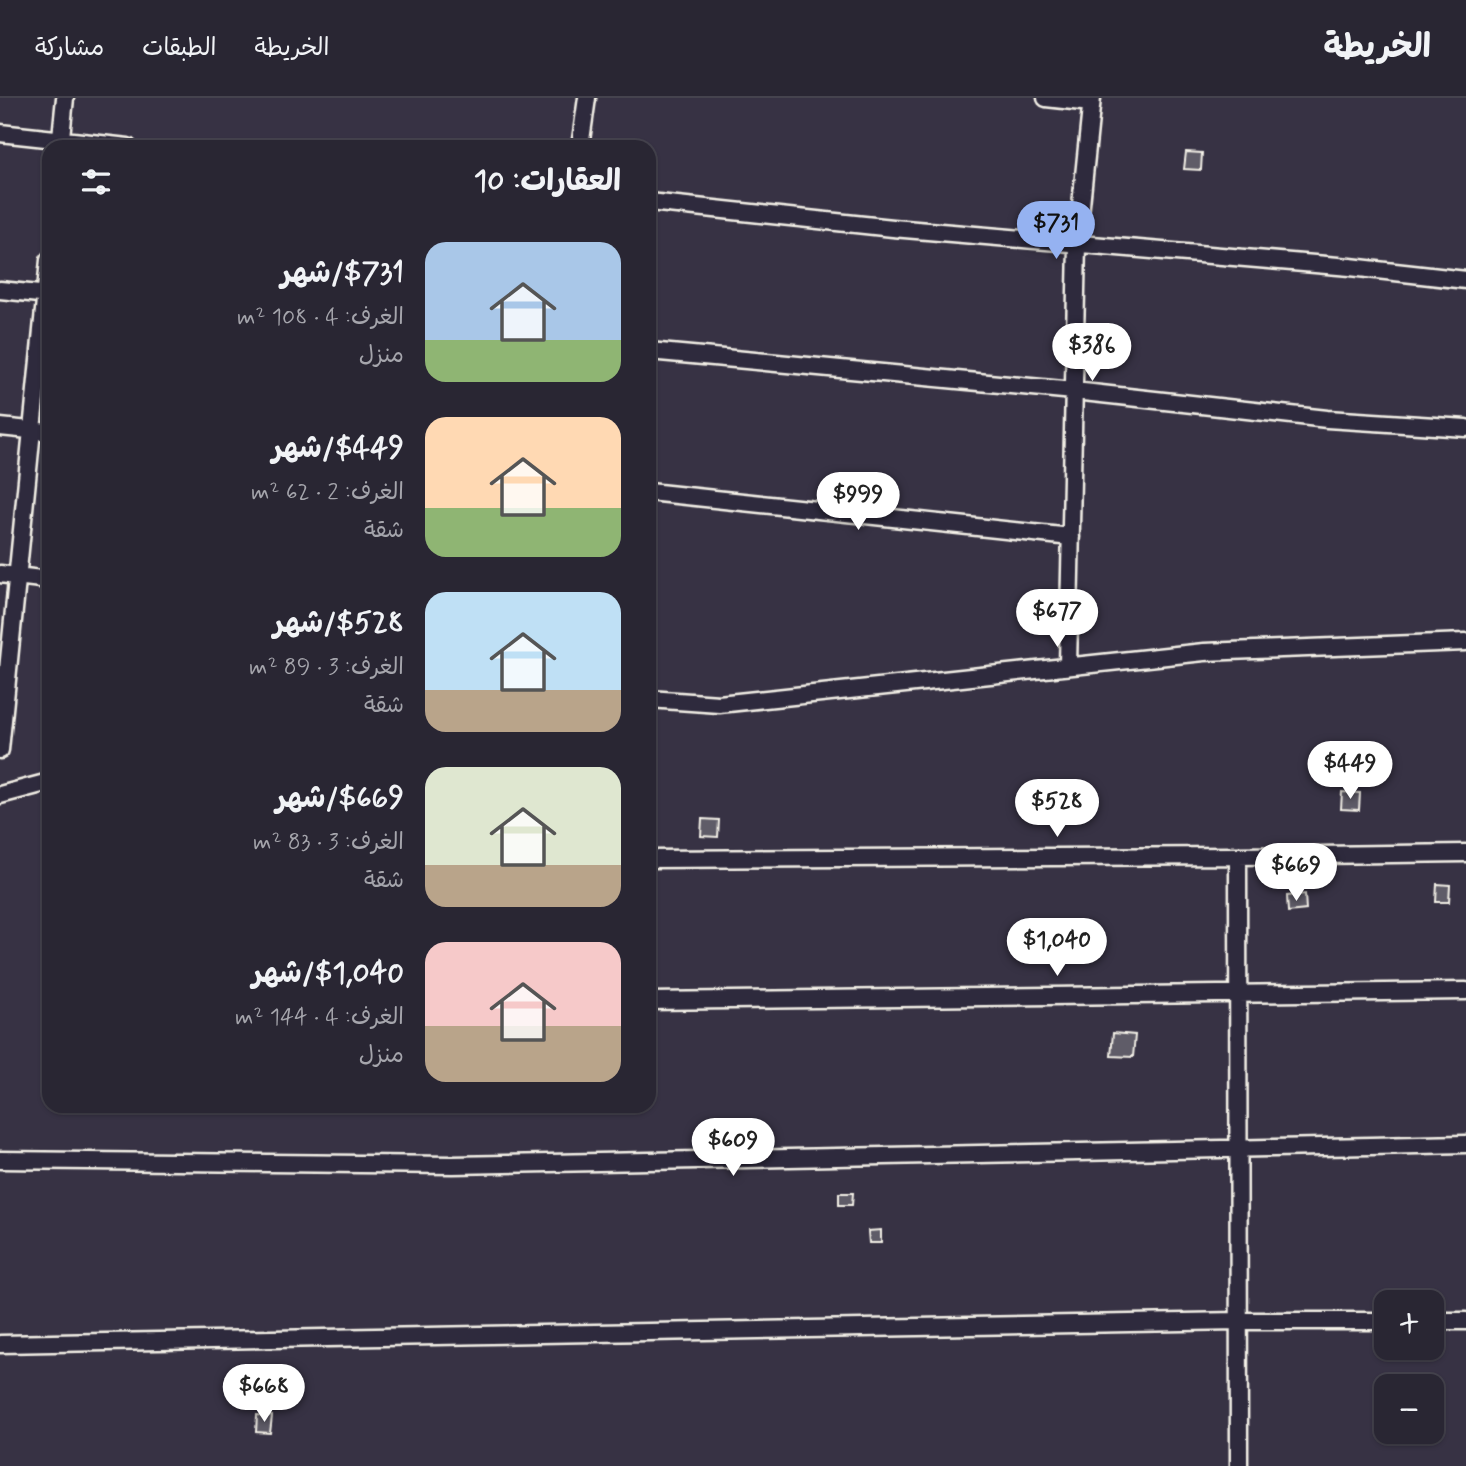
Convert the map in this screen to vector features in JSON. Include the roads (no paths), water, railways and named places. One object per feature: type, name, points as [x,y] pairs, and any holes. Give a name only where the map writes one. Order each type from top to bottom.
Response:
[{"type":"street","points":[[61,140],[65,98]]},
{"type":"street","points":[[581,140],[587,98]]},
{"type":"street","points":[[1046,98],[1092,100],[1077,244],[1068,666]]},
{"type":"street","points":[[0,133],[43,140]]},
{"type":"street","points":[[656,203],[893,228],[1350,267],[1466,280]]},
{"type":"street","points":[[0,290],[42,294]]},
{"type":"street","points":[[0,750],[42,339]]},
{"type":"street","points":[[656,352],[1074,391],[1327,419],[1466,428]]},
{"type":"street","points":[[0,427],[42,431]]},
{"type":"street","points":[[656,493],[1071,537]]},
{"type":"street","points":[[0,574],[42,579]]},
{"type":"street","points":[[656,700],[719,704],[1204,652],[1466,642]]},
{"type":"street","points":[[0,795],[42,784]]},
{"type":"street","points":[[656,859],[1466,853]]},
{"type":"street","points":[[1238,856],[1240,1466]]},
{"type":"street","points":[[656,1001],[1466,991]]},
{"type":"street","points":[[0,1160],[453,1165],[1466,1144]]},
{"type":"street","points":[[0,1344],[1238,1321],[1374,1321]]},
{"type":"street","points":[[1444,1321],[1466,1321]]}]
